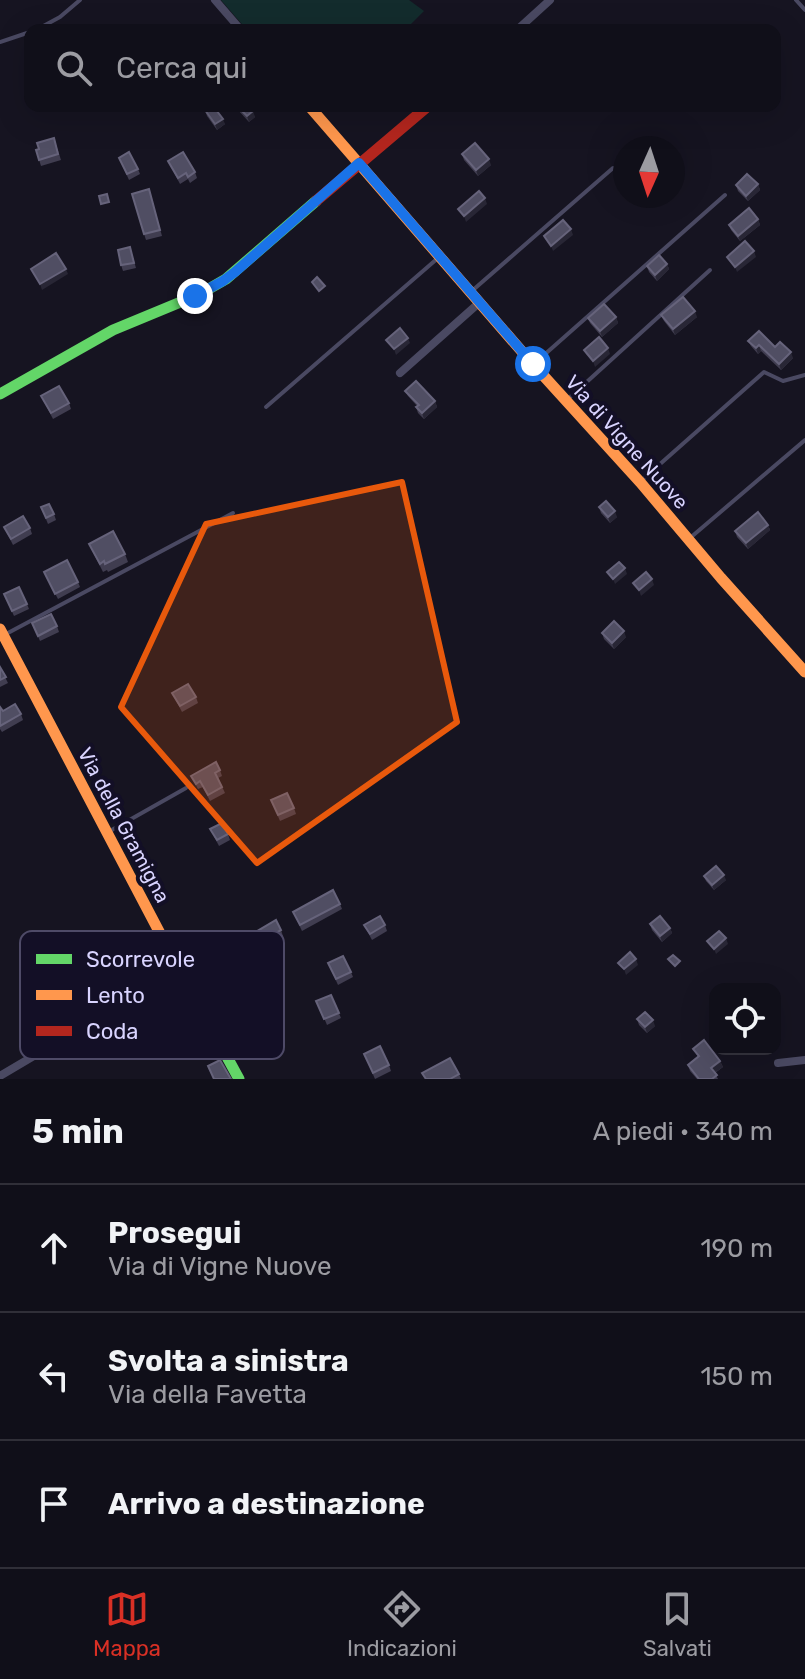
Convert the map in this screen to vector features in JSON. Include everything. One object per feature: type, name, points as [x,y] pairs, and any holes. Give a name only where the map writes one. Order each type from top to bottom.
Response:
[{"type":"street","points":[[215,0],[236,24]]},
{"type":"street","points":[[524,24],[550,0]]},
{"type":"street","name":"Via di Vigne Nuove","points":[[314,112],[805,672]]},
{"type":"street","points":[[0,394],[122,326],[200,294],[223,281],[421,112]]},
{"type":"street","points":[[400,373],[480,302]]},
{"type":"street","name":"Via della Gramigna","points":[[2,632],[159,931]]},
{"type":"street","points":[[0,1076],[29,1059]]},
{"type":"street","name":"Via della Gramigna","points":[[228,1059],[239,1079]]},
{"type":"street","points":[[778,1063],[805,1060]]},
{"type":"lane","points":[[47,24],[80,0]]},
{"type":"lane","points":[[796,0],[805,10]]},
{"type":"lane","points":[[0,42],[24,34]]},
{"type":"lane","points":[[471,292],[613,168]]},
{"type":"lane","points":[[533,364],[725,195]]},
{"type":"lane","points":[[266,407],[440,256]]},
{"type":"lane","points":[[566,401],[710,270]]},
{"type":"lane","points":[[640,482],[764,372],[783,381],[805,375]]},
{"type":"lane","points":[[688,539],[805,440]]},
{"type":"lane","points":[[2,632],[233,513]]},
{"type":"lane","points":[[108,832],[186,788]]},
{"type":"highlighted area","points":[[402,482],[457,722],[257,863],[121,707],[206,524]]},
{"type":"green space","points":[[221,0],[409,0],[424,11],[411,24],[242,24]]},
{"type":"building","points":[[206,112],[218,112],[223,119],[215,124]]},
{"type":"building","points":[[54,138],[58,154],[39,160],[37,143]]},
{"type":"building","points":[[475,143],[489,159],[476,170],[462,154]]},
{"type":"building","points":[[129,152],[138,169],[127,174],[119,158]]},
{"type":"building","points":[[183,152],[195,172],[178,178],[168,161]]},
{"type":"building","points":[[747,174],[758,184],[746,196],[736,185]]},
{"type":"building","points":[[149,189],[160,230],[144,234],[132,194]]},
{"type":"building","points":[[479,191],[485,198],[464,216],[458,209]]},
{"type":"building","points":[[107,194],[109,202],[101,204],[99,196]]},
{"type":"building","points":[[749,208],[758,219],[738,236],[729,225]]},
{"type":"building","points":[[563,220],[571,229],[551,246],[544,236]]},
{"type":"building","points":[[745,241],[754,251],[735,267],[727,257]]},
{"type":"building","points":[[130,247],[134,263],[121,265],[118,250]]},
{"type":"building","points":[[56,253],[66,269],[40,284],[31,269]]},
{"type":"building","points":[[659,255],[667,264],[655,275],[647,266]]},
{"type":"building","points":[[317,277],[325,286],[319,291],[312,282]]},
{"type":"building","points":[[683,297],[695,311],[673,329],[661,315]]},
{"type":"building","points":[[604,304],[616,317],[600,331],[588,318]]},
{"type":"building","points":[[400,328],[408,338],[394,349],[386,340]]},
{"type":"building","points":[[759,331],[775,347],[780,342],[791,352],[779,364],[759,345],[756,348],[748,341]]},
{"type":"building","points":[[599,337],[608,348],[593,361],[584,350]]},
{"type":"building","points":[[416,381],[435,401],[422,413],[416,407],[419,405],[405,391]]},
{"type":"building","points":[[59,386],[69,403],[51,413],[41,396]]},
{"type":"building","points":[[606,501],[615,511],[608,517],[599,507]]},
{"type":"building","points":[[49,504],[54,514],[46,518],[41,507]]},
{"type":"building","points":[[758,512],[768,525],[746,543],[735,531]]},
{"type":"building","points":[[23,516],[30,528],[11,539],[4,527]]},
{"type":"building","points":[[113,531],[125,554],[100,564],[89,544]]},
{"type":"building","points":[[67,560],[78,582],[55,594],[44,572]]},
{"type":"building","points":[[619,562],[625,568],[613,579],[607,572]]},
{"type":"building","points":[[646,572],[652,579],[639,590],[633,583]]},
{"type":"building","points":[[19,587],[27,604],[12,611],[4,594]]},
{"type":"building","points":[[51,614],[57,626],[38,636],[32,623]]},
{"type":"building","points":[[614,621],[624,631],[612,643],[602,633]]},
{"type":"building","points":[[188,684],[196,697],[180,706],[172,693]]},
{"type":"building","points":[[15,704],[21,714],[0,726],[0,707],[3,711]]},
{"type":"building","points":[[216,762],[220,770],[215,773],[222,787],[208,795],[200,781],[196,784],[191,776]]},
{"type":"building","points":[[287,793],[294,808],[278,815],[271,800]]},
{"type":"building","points":[[222,823],[228,834],[217,840],[210,829]]},
{"type":"building","points":[[716,866],[724,875],[712,885],[704,876]]},
{"type":"building","points":[[333,890],[340,904],[300,925],[293,912]]},
{"type":"building","points":[[380,916],[385,925],[370,934],[364,925]]},
{"type":"building","points":[[660,916],[670,928],[660,936],[650,924]]},
{"type":"building","points":[[276,920],[281,930],[279,931],[257,931]]},
{"type":"building","points":[[719,931],[726,938],[714,949],[707,941]]},
{"type":"building","points":[[630,952],[636,959],[624,969],[618,963]]},
{"type":"building","points":[[673,955],[680,961],[675,966],[668,959]]},
{"type":"building","points":[[343,956],[351,972],[336,979],[328,963]]},
{"type":"building","points":[[331,995],[339,1013],[324,1019],[316,1001]]},
{"type":"building","points":[[645,1012],[653,1020],[645,1027],[637,1019]]},
{"type":"building","points":[[704,1040],[709,1047],[709,1055],[715,1055],[720,1061],[711,1068],[717,1075],[712,1079],[699,1079],[688,1065],[699,1056],[693,1049]]},
{"type":"building","points":[[380,1046],[389,1065],[373,1073],[364,1054]]},
{"type":"building","points":[[450,1058],[459,1074],[450,1079],[426,1079],[422,1073]]},
{"type":"building","points":[[220,1060],[231,1079],[214,1079],[208,1066]]},
{"type":"traffic: fast","points":[[0,394],[113,330],[200,294],[226,279],[316,201]]},
{"type":"traffic: fast","points":[[228,1059],[239,1079]]},
{"type":"traffic: slow","points":[[314,112],[805,672]]},
{"type":"traffic: slow","points":[[0,629],[159,931]]},
{"type":"traffic: jam","points":[[316,201],[421,112]]},
{"type":"route","points":[[195,296],[235,272],[359,163],[533,364]]}]
